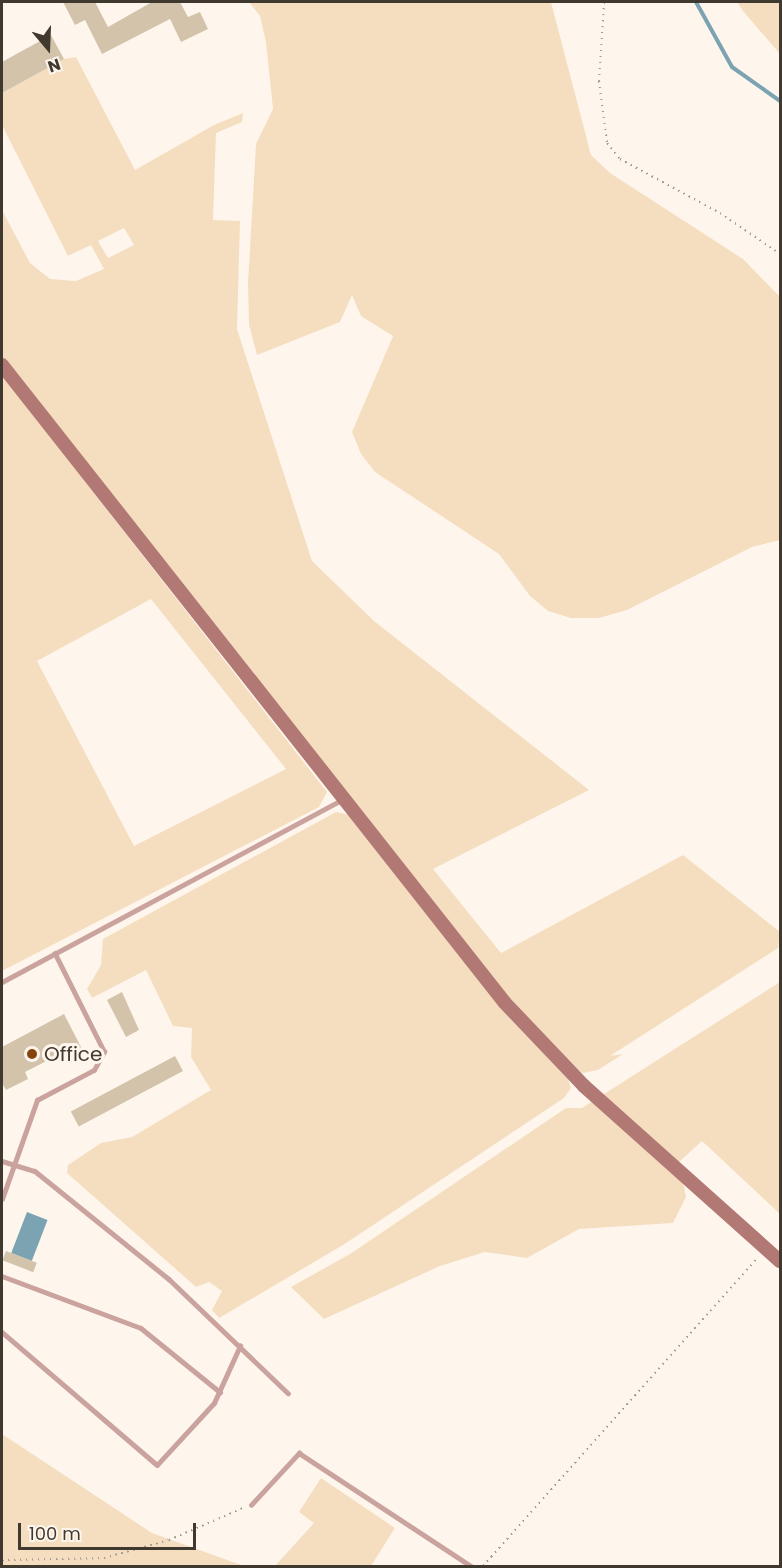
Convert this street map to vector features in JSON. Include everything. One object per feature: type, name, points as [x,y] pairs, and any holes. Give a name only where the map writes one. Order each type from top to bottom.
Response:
[{"type":"street","points":[[2,366],[466,955],[547,1048],[780,1261]]},
{"type":"lane","points":[[2,982],[343,799]]},
{"type":"lane","points":[[2,1199],[37,1100],[94,1070],[104,1052],[55,954]]},
{"type":"lane","points":[[2,1161],[35,1171],[169,1279],[288,1394]]},
{"type":"lane","points":[[2,1276],[141,1328],[220,1392]]},
{"type":"lane","points":[[2,1332],[157,1465],[220,1392],[240,1346]]},
{"type":"lane","points":[[251,1505],[299,1454],[471,1566]]},
{"type":"path","points":[[604,2],[599,81],[607,143],[620,159],[720,213],[780,254]]},
{"type":"path","points":[[483,1566],[766,1248]]},
{"type":"path","points":[[2,1560],[104,1558],[169,1540],[251,1505]]},
{"type":"shaded area","points":[[249,2],[551,2],[591,155],[610,173],[743,259],[780,297],[780,540],[752,547],[627,610],[599,618],[571,618],[548,611],[530,596],[499,554],[375,472],[361,454],[352,432],[393,336],[361,316],[352,295],[340,322],[257,355],[249,325],[248,283],[256,144],[273,109],[266,42],[260,16]]},
{"type":"shaded area","points":[[737,2],[780,2],[780,54],[743,11]]},
{"type":"shaded area","points":[[76,57],[135,170],[214,125],[243,113],[242,122],[216,133],[213,220],[240,221],[237,329],[312,561],[374,621],[589,790],[433,869],[501,953],[683,855],[780,932],[778,948],[610,1056],[623,1054],[598,1070],[583,1073],[576,1069],[513,1003],[2,356],[2,210],[30,263],[50,279],[76,281],[104,269],[91,245],[68,256],[2,125],[2,93],[64,59]],"holes":[[[124,228],[134,245],[108,258],[98,241]]]},
{"type":"shaded area","points":[[2,375],[327,792],[319,807],[2,971]],"holes":[[[151,599],[286,769],[134,846],[37,661]]]},
{"type":"shaded area","points":[[336,812],[350,815],[511,1018],[568,1079],[571,1088],[564,1098],[343,1245],[219,1318],[212,1310],[222,1291],[209,1282],[196,1287],[67,1173],[68,1165],[101,1143],[132,1137],[211,1090],[191,1057],[192,1028],[173,1026],[146,970],[92,998],[87,989],[101,965],[103,939]]},
{"type":"shaded area","points":[[780,982],[780,1214],[702,1141],[679,1162],[686,1197],[673,1223],[579,1229],[527,1258],[485,1252],[440,1266],[324,1319],[291,1287],[350,1254],[566,1108],[582,1108]]},
{"type":"shaded area","points":[[2,1434],[152,1533],[244,1566],[2,1566]]},
{"type":"shaded area","points":[[321,1478],[395,1528],[371,1566],[275,1566],[314,1523],[299,1512]]},
{"type":"water","points":[[27,1212],[48,1220],[32,1261],[11,1253]]},
{"type":"building","points":[[63,2],[95,2],[108,27],[152,2],[180,2],[188,17],[200,12],[208,29],[181,42],[170,19],[102,54],[85,20],[75,25]]},
{"type":"building","points":[[51,35],[64,59],[2,93],[2,62]]},
{"type":"building","points":[[122,992],[139,1030],[126,1037],[107,1000]]},
{"type":"building","name":"Office","points":[[64,1014],[82,1049],[69,1056],[66,1051],[25,1072],[28,1079],[6,1090],[2,1083],[2,1047]]},
{"type":"building","points":[[175,1056],[183,1071],[79,1126],[71,1111]]},
{"type":"building","points":[[6,1251],[37,1263],[33,1272],[2,1260]]},
{"type":"waterway","points":[[696,2],[732,67],[780,101]]},
{"type":"place","name":"Office","points":[[32,1054]]}]
